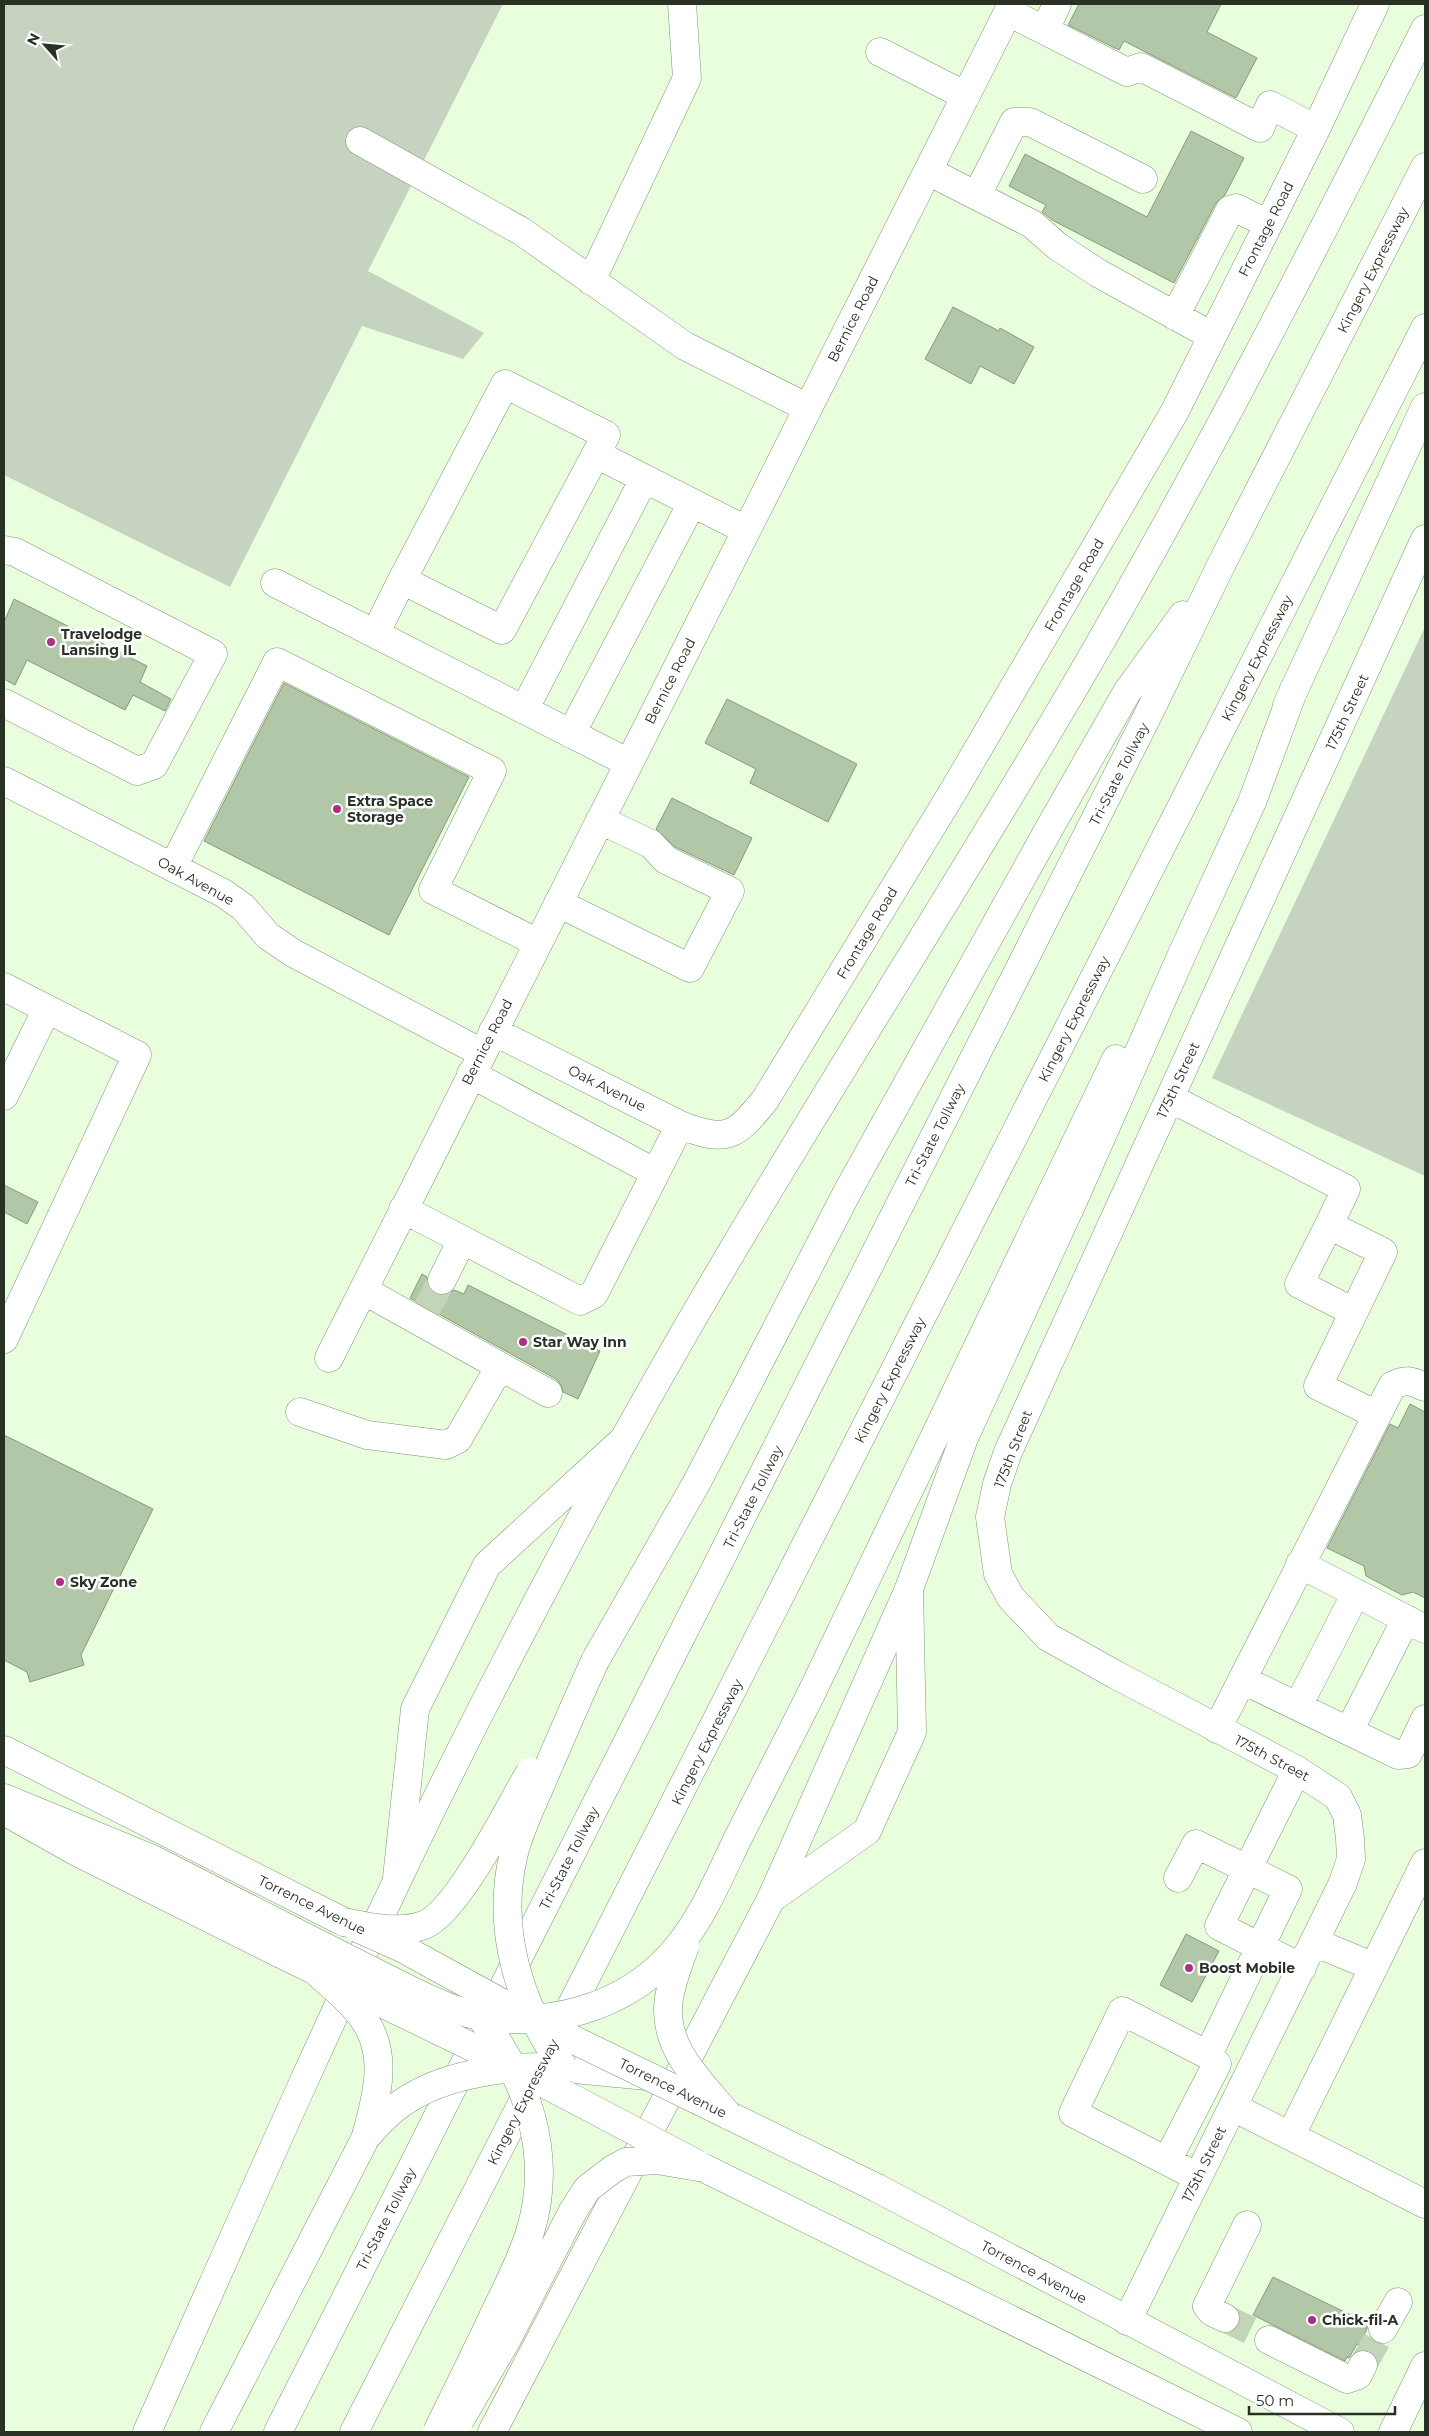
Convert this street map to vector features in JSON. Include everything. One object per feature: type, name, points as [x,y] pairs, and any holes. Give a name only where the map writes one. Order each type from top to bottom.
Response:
[{"type":"main road","points":[[591,280],[686,78],[682,4]]},
{"type":"main road","points":[[1045,30],[1058,4]]},
{"type":"main road","name":"Frontage Road","points":[[724,1134],[736,1132],[745,1125],[771,1092],[959,782],[1175,411],[1316,129],[1376,4]]},
{"type":"main road","points":[[1010,8],[1045,30],[1126,72],[1141,67],[1260,128],[1270,106],[1316,129]]},
{"type":"main road","name":"Bernice Road","points":[[328,1358],[1010,8]]},
{"type":"main road","points":[[147,2432],[313,2062],[397,1881],[523,1629],[625,1439],[727,1259],[824,1096],[986,834],[1128,594],[1274,324],[1425,29]]},
{"type":"main road","points":[[880,52],[966,96]]},
{"type":"main road","points":[[977,195],[1014,122],[1018,120],[1030,122],[1142,179]]},
{"type":"main road","points":[[360,141],[521,231],[685,346],[808,408]]},
{"type":"main road","name":"Kingery Expressway","points":[[1224,559],[1425,167]]},
{"type":"main road","points":[[928,170],[1032,224],[1057,246],[1098,273],[1212,336]]},
{"type":"main road","points":[[1175,316],[1230,210],[1236,208],[1268,224]]},
{"type":"main road","name":"Kingery Expressway","points":[[354,2432],[1425,328]]},
{"type":"main road","points":[[375,634],[402,580],[505,384],[606,435],[502,630],[402,580]]},
{"type":"main road","points":[[728,2115],[680,2055],[668,2028],[668,2007],[671,1988],[692,1929],[810,1696],[1294,690],[1425,407]]},
{"type":"main road","points":[[596,454],[746,530]]},
{"type":"main road","points":[[524,710],[644,479]]},
{"type":"main road","points":[[571,734],[692,503]]},
{"type":"main road","name":"175th Street","points":[[1127,2321],[1344,1883],[1351,1859],[1347,1815],[1338,1797],[1297,1770],[1217,1729],[1048,1637],[1011,1598],[998,1574],[990,1518],[997,1484],[1008,1452],[1425,539]]},
{"type":"main road","points":[[4,550],[15,552],[213,654],[154,765],[137,770],[4,703]]},
{"type":"main road","points":[[344,1922],[387,1928],[412,1928],[433,1921],[456,1898],[697,1482],[850,1187],[1122,700],[1224,559]]},
{"type":"main road","name":"Tri-State Tollway","points":[[278,2432],[1146,719],[1224,559]]},
{"type":"main road","points":[[276,583],[629,763]]},
{"type":"main road","points":[[173,867],[277,662],[492,771],[433,890],[538,943]]},
{"type":"main road","points":[[492,2432],[771,1899],[909,1589],[964,1438],[1074,1199],[1183,952],[1252,802],[1294,690]]},
{"type":"main road","name":"Oak Avenue","points":[[4,781],[223,893],[243,907],[268,936],[293,954],[482,1053],[700,1133],[724,1134]]},
{"type":"main road","points":[[558,903],[690,968],[730,891],[666,860],[650,844],[600,820]]},
{"type":"main road","points":[[4,987],[137,1055],[4,1337]]},
{"type":"main road","points":[[4,1096],[46,1009]]},
{"type":"main road","points":[[482,1053],[656,1174]]},
{"type":"main road","points":[[1170,1098],[1346,1189],[1299,1284],[1354,1312]]},
{"type":"main road","points":[[403,1209],[580,1301],[594,1294],[680,1125]]},
{"type":"main road","points":[[1329,1225],[1383,1252],[1318,1386],[1377,1415]]},
{"type":"main road","points":[[442,1280],[462,1240]]},
{"type":"main road","points":[[363,1290],[423,1316],[500,1366],[548,1394]]},
{"type":"main road","points":[[300,1412],[367,1435],[446,1445],[458,1439],[500,1366]]},
{"type":"main road","points":[[1217,1729],[1392,1386],[1401,1380],[1410,1380],[1425,1387]]},
{"type":"main road","points":[[397,1881],[415,1709],[487,1566],[625,1439]]},
{"type":"main road","points":[[1300,1564],[1416,1624],[1349,1731]]},
{"type":"main road","points":[[771,1899],[868,1832],[912,1732],[909,1589]]},
{"type":"main road","points":[[1298,1706],[1356,1593]]},
{"type":"main road","points":[[595,1661],[520,1832],[512,1859],[508,1894],[510,1946],[524,1999],[533,2020],[564,2068],[585,2092],[623,2126]]},
{"type":"main road","points":[[1243,1680],[1398,1755],[1408,1754],[1425,1719]]},
{"type":"main road","name":"Torrence Avenue","points":[[4,1750],[344,1922],[402,1948],[533,2020],[877,2188],[1340,2432]]},
{"type":"main road","points":[[1297,1770],[1219,1926],[1260,1945],[1302,1968]]},
{"type":"main road","points":[[4,1798],[152,1859],[428,1999],[478,2015],[503,2019],[533,2020],[578,2012],[622,1994],[664,1963],[692,1929]]},
{"type":"main road","points":[[4,1811],[79,1853],[318,1973],[512,2067],[704,2168],[1208,2426],[1238,2432]]},
{"type":"main road","points":[[1178,1878],[1196,1844],[1288,1888],[1208,2055]]},
{"type":"main road","points":[[1291,2135],[1425,1863]]},
{"type":"main road","points":[[1314,1942],[1374,1967]]},
{"type":"main road","points":[[402,1948],[455,1990],[492,2033],[512,2067],[528,2100],[534,2125],[538,2168],[537,2202],[530,2232],[514,2273],[437,2432]]},
{"type":"main road","points":[[214,2432],[366,2137],[373,2110],[379,2068],[370,2030],[353,2006],[318,1973]]},
{"type":"main road","points":[[1167,2162],[1217,2064],[1208,2055],[1122,2011],[1073,2113],[1167,2162],[1198,2177]]},
{"type":"main road","points":[[366,2137],[391,2111],[416,2094],[459,2079],[512,2067],[564,2068],[650,2076]]},
{"type":"main road","points":[[1233,2107],[1425,2204]]},
{"type":"main road","points":[[453,2432],[507,2339],[573,2211],[587,2189],[613,2168],[626,2162],[656,2160],[704,2168]]},
{"type":"main road","points":[[1225,2318],[1212,2312],[1207,2306],[1247,2225]]},
{"type":"main road","points":[[1383,2329],[1398,2302]]},
{"type":"main road","points":[[1268,2340],[1347,2379],[1358,2375],[1363,2366]]},
{"type":"main road","points":[[1392,2432],[1425,2366]]},
{"type":"green space","points":[[4,4],[503,4],[368,271],[484,333],[463,359],[362,326],[230,587],[4,475]]},
{"type":"green space","points":[[1425,627],[1425,1176],[1212,1078]]},
{"type":"building","points":[[1079,4],[1221,4],[1207,32],[1257,58],[1236,98],[1124,41],[1119,50],[1068,25]]},
{"type":"building","points":[[1191,131],[1244,158],[1225,195],[1216,203],[1174,283],[1052,220],[1042,212],[1046,205],[1009,186],[1025,154],[1147,217]]},
{"type":"building","points":[[953,307],[999,331],[1000,328],[1034,347],[1014,384],[980,366],[971,384],[925,359]]},
{"type":"building","name":"Travelodge Lansing IL","points":[[14,599],[147,666],[140,682],[171,699],[165,711],[133,695],[125,710],[27,660],[15,685],[4,679],[4,622]]},
{"type":"building","name":"Extra Space Storage","points":[[284,683],[469,777],[389,935],[204,841]]},
{"type":"building","points":[[727,699],[857,764],[828,822],[750,783],[756,769],[705,743]]},
{"type":"building","points":[[672,798],[752,838],[734,875],[675,847],[656,829]]},
{"type":"building","points":[[4,1185],[38,1202],[27,1224],[4,1212]]},
{"type":"building","name":"Star Way Inn","points":[[422,1274],[427,1277],[429,1288],[435,1294],[443,1296],[454,1290],[464,1294],[468,1285],[600,1351],[578,1399],[563,1392],[561,1385],[556,1379],[410,1298]]},
{"type":"building","points":[[1410,1404],[1425,1412],[1425,1598],[1413,1592],[1402,1595],[1366,1576],[1364,1566],[1327,1548],[1390,1424],[1398,1428]]},
{"type":"building","name":"Sky Zone","points":[[4,1435],[153,1509],[81,1655],[84,1665],[30,1682],[27,1672],[4,1660]]},
{"type":"building","name":"Boost Mobile","points":[[1186,1934],[1219,1951],[1192,2002],[1160,1985]]},
{"type":"building","name":"Chick-fil-A","points":[[1273,2277],[1369,2324],[1360,2345],[1357,2344],[1349,2358],[1347,2357],[1345,2361],[1253,2315]]},
{"type":"tunnel","points":[[426,1310],[442,1280]]},
{"type":"tunnel","points":[[1225,2318],[1269,2340]]},
{"type":"tunnel","points":[[1363,2365],[1383,2329]]},
{"type":"place","name":"Travelodge Lansing IL","points":[[51,642]]},
{"type":"place","name":"Extra Space Storage","points":[[337,809]]},
{"type":"place","name":"Star Way Inn","points":[[523,1342]]},
{"type":"place","name":"Sky Zone","points":[[60,1582]]},
{"type":"place","name":"Boost Mobile","points":[[1189,1968]]},
{"type":"place","name":"Chick-fil-A","points":[[1312,2320]]}]
